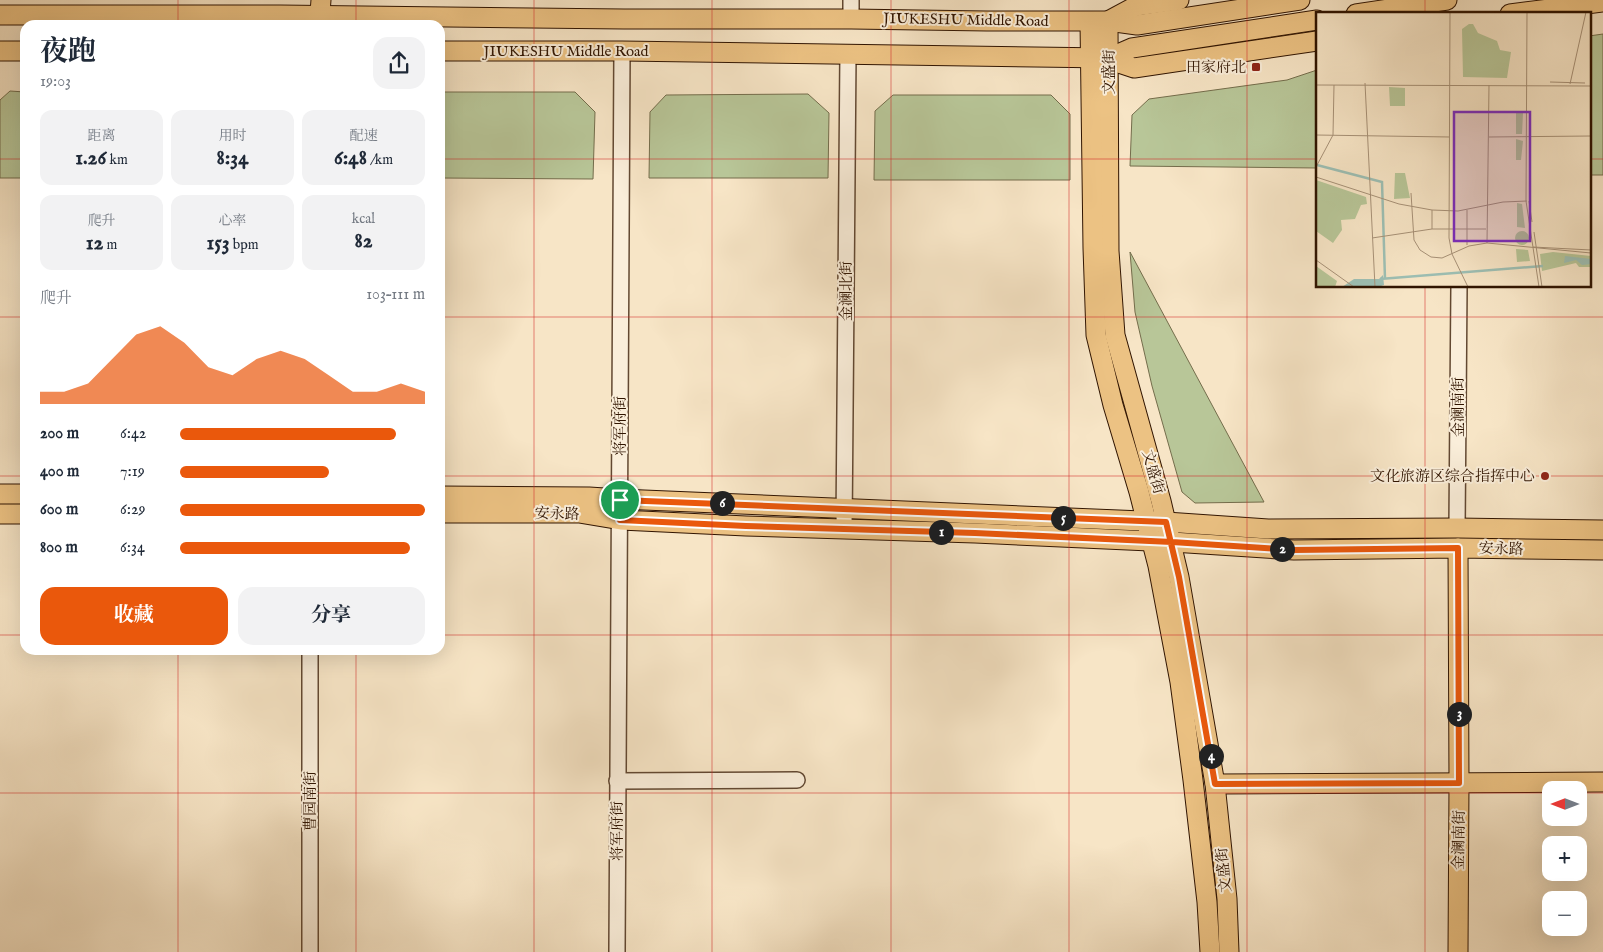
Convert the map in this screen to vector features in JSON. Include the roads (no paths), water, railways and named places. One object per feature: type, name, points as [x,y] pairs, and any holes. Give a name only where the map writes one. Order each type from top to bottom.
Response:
[{"type":"main road","points":[[1099,21],[1136,6],[1179,0]]},
{"type":"main road","name":"JIUKESHU Middle Road","points":[[0,15],[294,13],[1099,21],[1137,24],[1300,0]]},
{"type":"main road","points":[[1369,12],[1446,0]]},
{"type":"main road","points":[[1526,12],[1603,2]]},
{"type":"main road","name":"JIUKESHU Middle Road","points":[[445,51],[848,53],[1100,57],[1132,48],[1316,20]]},
{"type":"main road","name":"文盛街","points":[[1099,21],[1109,251],[1115,335],[1172,542],[1215,784],[1227,898],[1229,952]]},
{"type":"main road","points":[[1100,57],[1134,68],[1316,41]]},
{"type":"main road","points":[[0,51],[20,51]]},
{"type":"main road","name":"文盛街","points":[[1100,57],[1093,248],[1096,335],[1152,541],[1180,682],[1207,902],[1210,952]]},
{"type":"main road","points":[[0,494],[20,494]]},
{"type":"main road","name":"安永路","points":[[445,496],[589,497],[620,500],[1166,522],[1268,529],[1457,528],[1603,530]]},
{"type":"main road","name":"安永路","points":[[445,513],[579,513],[620,520],[975,533],[1294,550],[1458,548],[1603,550]]},
{"type":"main road","points":[[0,514],[20,514]]},
{"type":"main road","name":"金澜南街","points":[[1458,548],[1458,952]]},
{"type":"main road","points":[[1215,784],[1603,782]]},
{"type":"street","points":[[851,0],[851,19]]},
{"type":"street","name":"将军府街","points":[[617,952],[622,51]]},
{"type":"street","name":"金澜北街","points":[[844,529],[848,53]]},
{"type":"street","name":"金澜南街","points":[[1457,528],[1459,288]]},
{"type":"street","name":"曹园南街","points":[[310,655],[310,952]]},
{"type":"street","points":[[617,781],[796,780]]},
{"type":"place","name":"田家府北","points":[[1256,67]]},
{"type":"place","name":"文化旅游区综合指挥中心","points":[[1545,476]]}]
